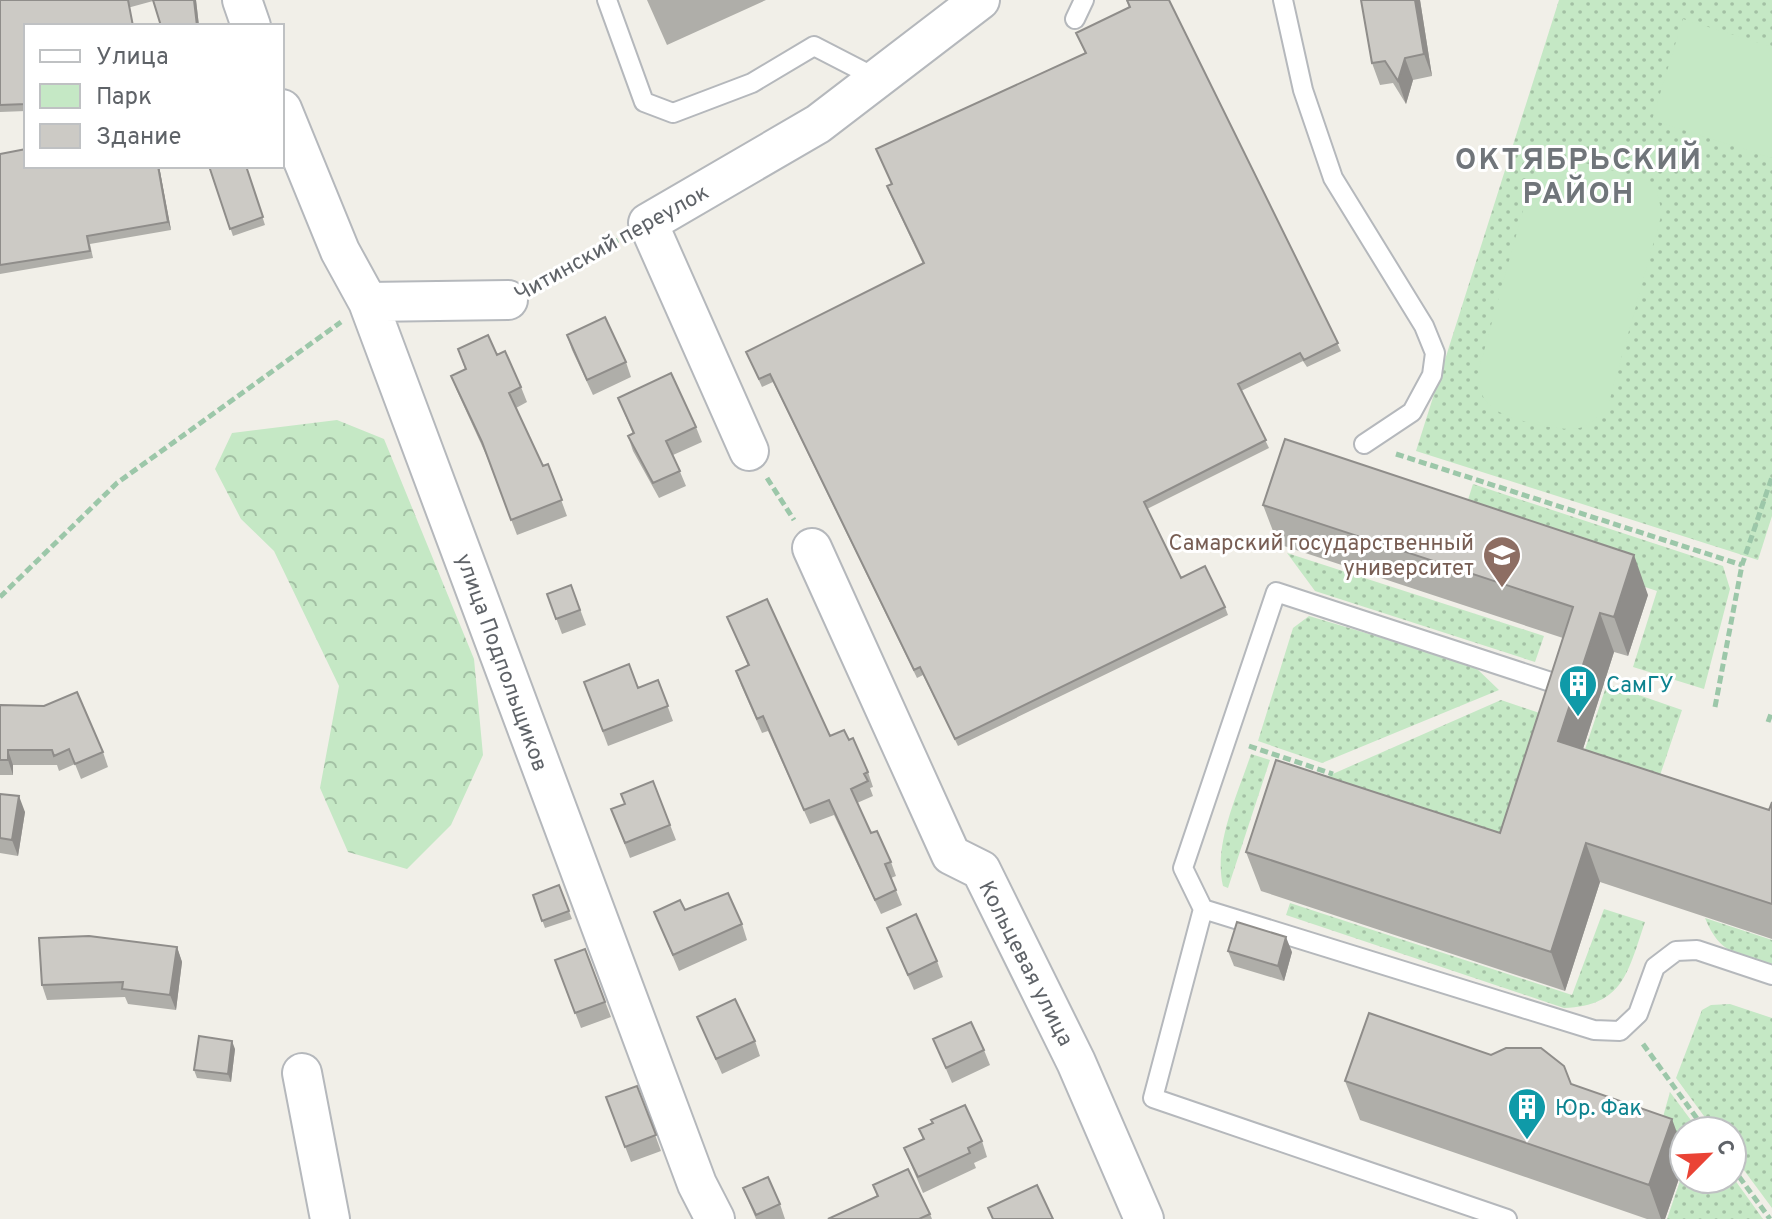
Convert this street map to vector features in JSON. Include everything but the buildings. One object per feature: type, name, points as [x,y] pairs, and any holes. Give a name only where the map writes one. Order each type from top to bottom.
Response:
[{"type":"street","points":[[242,0],[250,24]]},
{"type":"street","name":"Читинский переулок","points":[[648,223],[818,124],[980,0]]},
{"type":"street","name":"улица Подпольщиков","points":[[284,114],[340,251],[368,302],[697,1184],[715,1219]]},
{"type":"street","points":[[648,223],[749,451]]},
{"type":"street","name":"Читинский переулок","points":[[368,302],[508,300]]},
{"type":"street","name":"Кольцевая улица","points":[[812,548],[951,855],[981,870],[1076,1062],[1144,1219]]},
{"type":"street","points":[[302,1073],[330,1219]]},
{"type":"lane","points":[[607,0],[644,102],[673,113],[752,83],[814,46],[878,79]]},
{"type":"lane","points":[[1075,19],[1084,0]]},
{"type":"lane","points":[[1283,0],[1303,90],[1333,178],[1424,326],[1435,353],[1432,375],[1412,412],[1364,444]]},
{"type":"lane","points":[[1507,1219],[1153,1098],[1203,909],[1183,868],[1229,740],[1276,592],[1560,685]]},
{"type":"lane","points":[[1203,909],[1594,1030],[1620,1031],[1638,1014],[1655,967],[1676,951],[1697,950],[1772,975]]},
{"type":"path","name":"Читинский переулок","points":[[508,300],[648,223]]},
{"type":"path","points":[[0,597],[117,483],[368,302]]},
{"type":"path","points":[[1364,444],[1742,565]]},
{"type":"path","points":[[749,451],[812,548]]},
{"type":"path","points":[[1715,707],[1742,565],[1772,477]]},
{"type":"path","points":[[1768,722],[1772,711]]},
{"type":"path","points":[[1229,740],[1333,774]]},
{"type":"path","points":[[1277,756],[1280,771]]},
{"type":"path","points":[[1628,1023],[1694,1115]]},
{"type":"path","points":[[1748,1189],[1770,1219]]},
{"type":"green space","points":[[1559,0],[1772,0],[1772,516],[1758,560],[1416,451]]},
{"type":"green space","points":[[1683,19],[1772,47],[1772,158],[1652,120]]},
{"type":"green space","points":[[1566,158],[1647,180],[1656,187],[1662,213],[1609,402],[1591,422],[1575,429],[1537,425],[1500,413],[1484,398],[1477,376],[1529,189],[1543,168]]},
{"type":"green space","points":[[337,420],[384,439],[474,659],[483,755],[451,825],[407,869],[348,852],[320,788],[339,686],[274,551],[241,519],[215,469],[232,433]]},
{"type":"green space","points":[[1473,484],[1723,566],[1730,589],[1704,689],[1633,667],[1657,591],[1460,525]]},
{"type":"green space","points":[[1287,553],[1544,636],[1535,662],[1315,591]]},
{"type":"green space","points":[[1309,616],[1473,665],[1499,690],[1322,763],[1258,741],[1293,628]]},
{"type":"green space","points":[[1607,684],[1682,710],[1652,799],[1577,773]]},
{"type":"green space","points":[[1501,700],[1560,720],[1512,864],[1294,791]]},
{"type":"green space","points":[[1251,754],[1270,760],[1228,888],[1223,886],[1221,853]]},
{"type":"green space","points":[[1290,903],[1572,995],[1604,909],[1645,922],[1628,970],[1612,993],[1584,1006],[1564,1008],[1286,915]]},
{"type":"green space","points":[[1705,918],[1772,940],[1772,964],[1723,946]]},
{"type":"green space","points":[[1730,1004],[1772,1018],[1772,1208],[1748,1176],[1748,1115],[1703,1115],[1676,1078],[1702,1010],[1711,1005]]},
{"type":"green space","points":[[1670,1092],[1687,1115],[1668,1115],[1668,1150],[1655,1145]]},
{"type":"green space","points":[[1675,1195],[1746,1195],[1763,1219],[1667,1219]]},
{"type":"place","name":"Самарский государственный университет","points":[[1502,589]]},
{"type":"place","name":"СамГУ","points":[[1578,718]]},
{"type":"place","name":"Юр. Фак","points":[[1527,1141]]},
{"type":"district","name":"ОКТЯБРЬСКИЙ РАЙОН","points":[[1579,176]]}]
